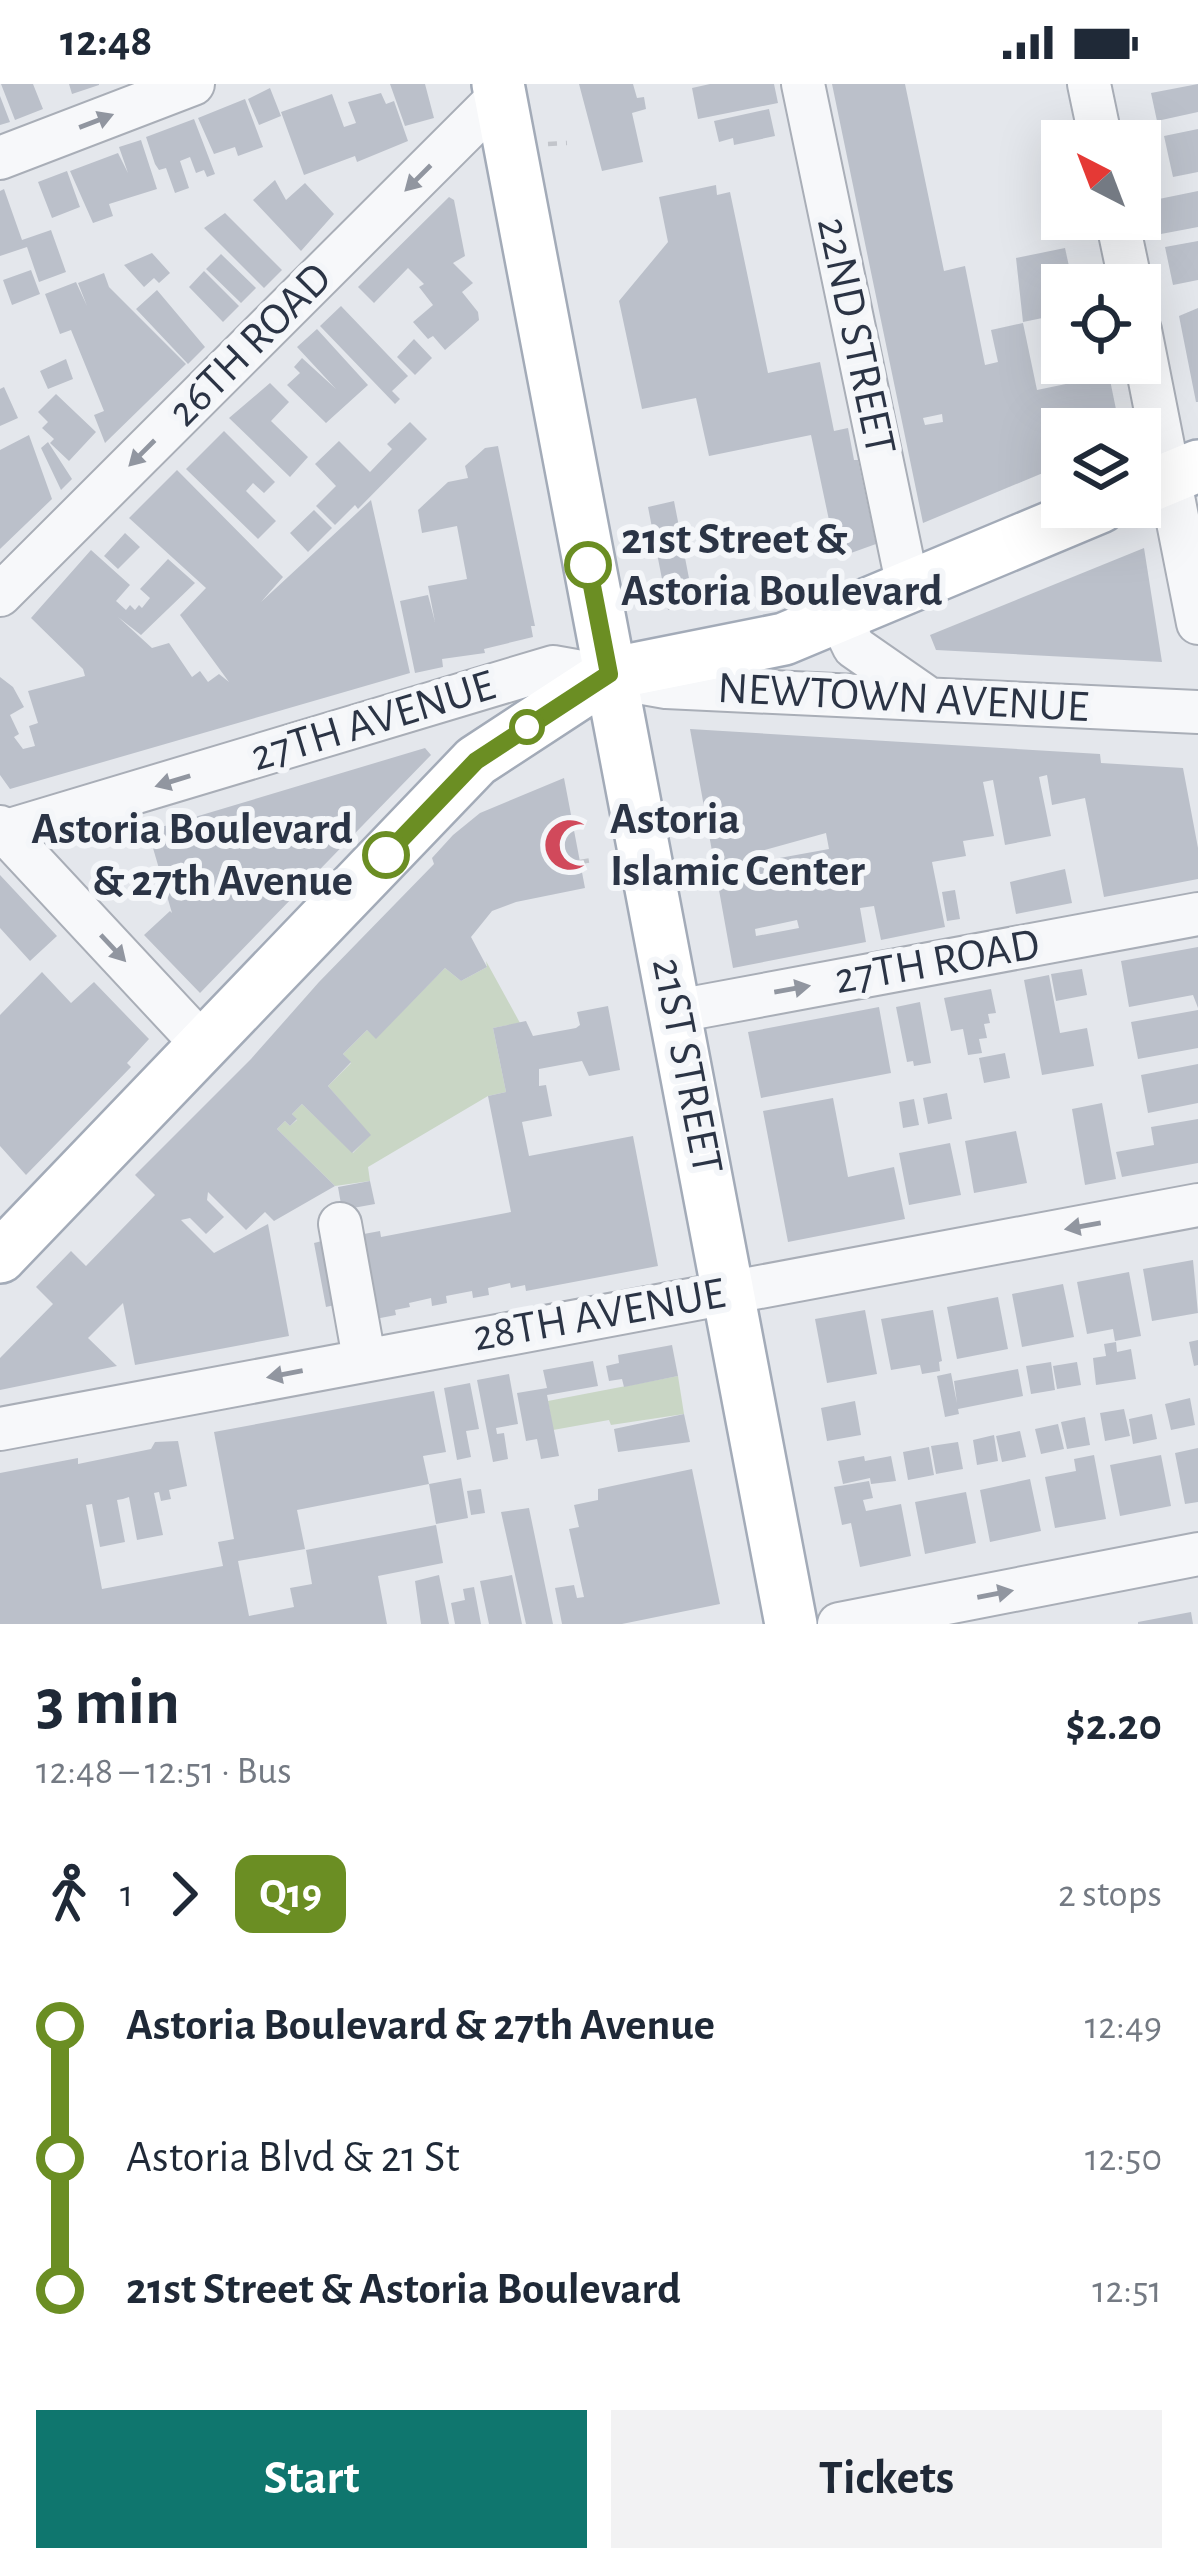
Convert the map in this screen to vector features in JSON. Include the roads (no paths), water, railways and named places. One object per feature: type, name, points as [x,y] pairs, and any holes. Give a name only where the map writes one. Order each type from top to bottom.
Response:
[{"type":"main road","name":"21ST STREET","points":[[500,90],[791,1624]]},
{"type":"main road","points":[[0,1257],[476,761],[609,674],[784,639],[1050,528]]},
{"type":"street","points":[[0,158],[193,84]]},
{"type":"street","name":"22ND STREET","points":[[803,84],[908,587]]},
{"type":"street","points":[[1089,84],[1097,120]]},
{"type":"street","name":"26TH ROAD","points":[[0,595],[500,90]]},
{"type":"street","points":[[1151,384],[1198,622]]},
{"type":"street","points":[[839,616],[854,647],[926,698]]},
{"type":"street","name":"27TH AVENUE","points":[[1,831],[554,667],[609,674]]},
{"type":"street","name":"NEWTOWN AVENUE","points":[[609,674],[666,687],[1198,712]]},
{"type":"street","points":[[1,831],[204,1046]]},
{"type":"street","name":"27TH ROAD","points":[[677,1010],[1198,914]]},
{"type":"street","name":"28TH AVENUE","points":[[0,1429],[1198,1205]]},
{"type":"street","points":[[340,1224],[364,1358]]},
{"type":"street","points":[[839,1624],[1198,1554]]},
{"type":"place","name":"21st Street & Astoria Boulevard","points":[[588,565]]},
{"type":"place","name":"Astoria Islamic Center","points":[[570,845]]},
{"type":"place","name":"Astoria Boulevard & 27th Avenue","points":[[386,855]]}]
